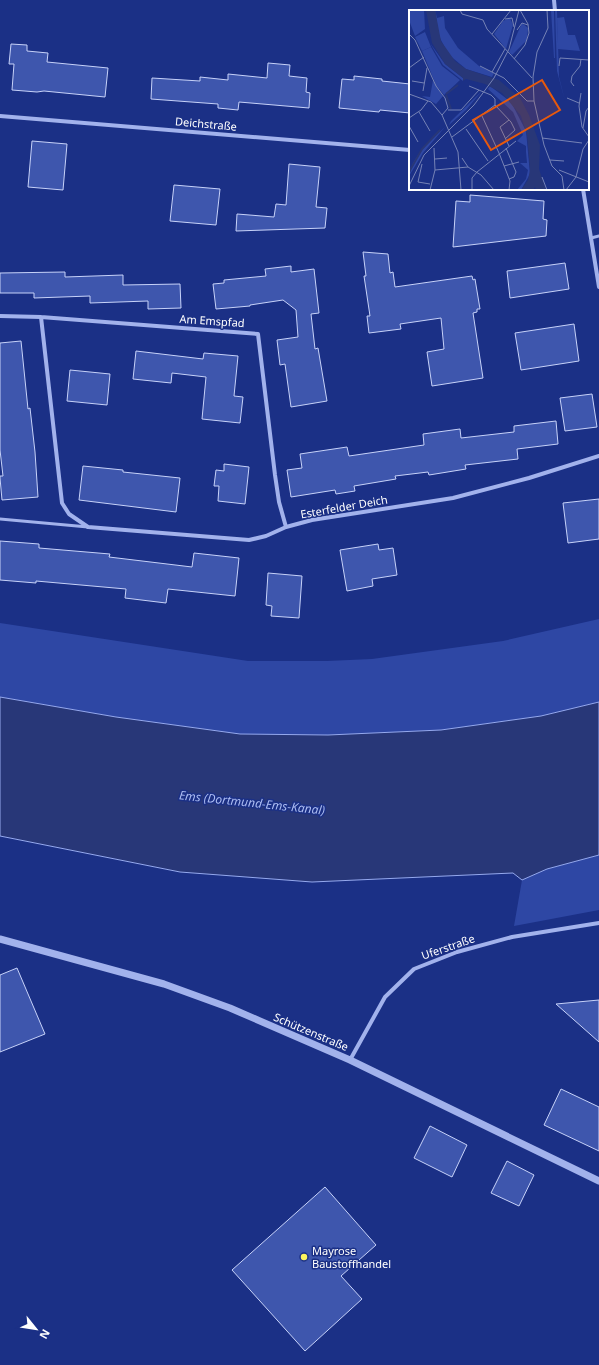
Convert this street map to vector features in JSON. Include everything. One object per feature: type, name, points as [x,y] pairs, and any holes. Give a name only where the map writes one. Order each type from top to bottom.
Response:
[{"type":"street","points":[[554,0],[555,10]]},
{"type":"street","name":"Deichstraße","points":[[0,116],[409,150]]},
{"type":"street","points":[[583,190],[599,286]]},
{"type":"street","name":"Am Emspfad","points":[[0,316],[41,317],[258,334],[279,502],[286,527]]},
{"type":"street","points":[[41,317],[62,503],[69,514],[88,528]]},
{"type":"street","name":"Esterfelder Deich","points":[[88,528],[249,540],[266,536],[286,527],[312,520],[453,498],[536,476],[599,456]]},
{"type":"street","name":"Uferstraße","points":[[350,1060],[385,997],[414,969],[457,952],[512,937],[599,923]]},
{"type":"street","name":"Schützenstraße","points":[[0,939],[164,984],[230,1008],[350,1060],[599,1181]]},
{"type":"lane","points":[[591,238],[599,236]]},
{"type":"lane","points":[[0,519],[88,528]]},
{"type":"shaded area","points":[[599,619],[599,702],[541,716],[441,730],[328,735],[240,734],[116,717],[0,697],[0,623],[248,661],[327,661],[372,659],[503,641]]},
{"type":"shaded area","points":[[599,855],[599,910],[514,926],[522,880],[547,869]]},
{"type":"water","name":"Ems (Dortmund-Ems-Kanal)","points":[[0,697],[116,717],[240,734],[328,735],[441,730],[541,716],[599,702],[599,855],[547,869],[522,880],[513,873],[312,882],[180,872],[0,836]]},
{"type":"building","points":[[11,44],[27,45],[27,51],[48,53],[47,62],[108,68],[105,97],[44,91],[37,92],[12,90],[14,64],[9,64]]},
{"type":"building","points":[[268,63],[290,65],[289,76],[307,78],[306,92],[310,93],[309,108],[239,102],[238,110],[218,108],[218,104],[151,99],[152,78],[200,81],[200,77],[228,80],[228,74],[267,78]]},
{"type":"building","points":[[354,76],[409,84],[409,113],[339,108],[342,79],[354,80]]},
{"type":"building","points":[[32,141],[67,144],[63,190],[28,187]]},
{"type":"building","points":[[289,164],[320,167],[316,207],[327,208],[325,228],[236,231],[237,214],[274,217],[276,204],[286,205]]},
{"type":"building","points":[[174,185],[220,189],[216,225],[170,221]]},
{"type":"building","points":[[470,195],[544,201],[543,219],[547,220],[546,236],[453,247],[456,201],[470,202]]},
{"type":"building","points":[[363,252],[388,254],[390,273],[393,272],[395,287],[472,276],[473,280],[475,279],[480,309],[477,309],[477,312],[473,313],[483,378],[432,386],[427,352],[444,349],[441,318],[400,324],[401,329],[369,333],[367,316],[370,316],[364,276],[366,276]]},
{"type":"building","points":[[565,263],[569,289],[510,298],[507,271]]},
{"type":"building","points":[[291,266],[291,272],[314,269],[319,313],[311,314],[315,349],[318,348],[327,401],[291,407],[285,364],[280,365],[277,340],[298,337],[296,310],[283,300],[250,306],[216,309],[213,284],[224,283],[224,280],[266,276],[265,269]]},
{"type":"building","points":[[65,272],[65,277],[123,275],[123,285],[180,284],[181,308],[148,309],[148,301],[90,303],[90,296],[34,298],[34,293],[0,293],[0,273]]},
{"type":"building","points":[[574,324],[579,361],[521,370],[515,333]]},
{"type":"building","points":[[21,341],[28,409],[30,408],[35,452],[38,497],[2,500],[0,478],[0,476],[3,476],[0,450],[0,343]]},
{"type":"building","points":[[136,351],[203,359],[204,353],[238,356],[234,396],[243,397],[240,423],[202,419],[206,377],[172,373],[171,383],[133,379]]},
{"type":"building","points":[[70,370],[110,374],[107,405],[67,401]]},
{"type":"building","points":[[592,394],[597,427],[565,431],[560,398]]},
{"type":"building","points":[[556,421],[558,444],[517,449],[518,459],[465,465],[466,469],[429,475],[428,472],[395,476],[396,479],[354,486],[355,491],[336,494],[335,490],[291,497],[287,470],[302,468],[300,454],[347,447],[349,456],[424,445],[423,434],[460,429],[461,438],[514,432],[514,426]]},
{"type":"building","points":[[224,464],[249,467],[245,504],[218,501],[219,486],[214,486],[216,470],[224,471]]},
{"type":"building","points":[[83,466],[180,478],[176,512],[79,500]]},
{"type":"building","points":[[599,499],[599,539],[568,543],[563,503]]},
{"type":"building","points":[[0,541],[39,544],[39,548],[110,554],[109,557],[192,567],[194,553],[239,558],[235,596],[168,589],[166,603],[125,598],[126,589],[36,581],[36,583],[0,580]]},
{"type":"building","points":[[378,544],[379,550],[393,548],[397,575],[372,579],[373,586],[347,591],[340,550]]},
{"type":"building","points":[[268,573],[302,576],[299,618],[271,616],[272,606],[266,605]]},
{"type":"building","points":[[17,968],[45,1034],[0,1052],[0,975]]},
{"type":"building","points":[[599,1000],[599,1042],[556,1004]]},
{"type":"building","points":[[561,1089],[599,1107],[599,1151],[544,1125]]},
{"type":"building","points":[[430,1126],[467,1145],[452,1177],[414,1158]]},
{"type":"building","points":[[507,1161],[534,1175],[519,1206],[491,1193]]},
{"type":"building","name":"Mayrose Baustoffhandel","points":[[325,1187],[376,1245],[341,1276],[362,1299],[305,1351],[232,1270]]},
{"type":"place","name":"Mayrose Baustoffhandel","points":[[304,1257]]}]
